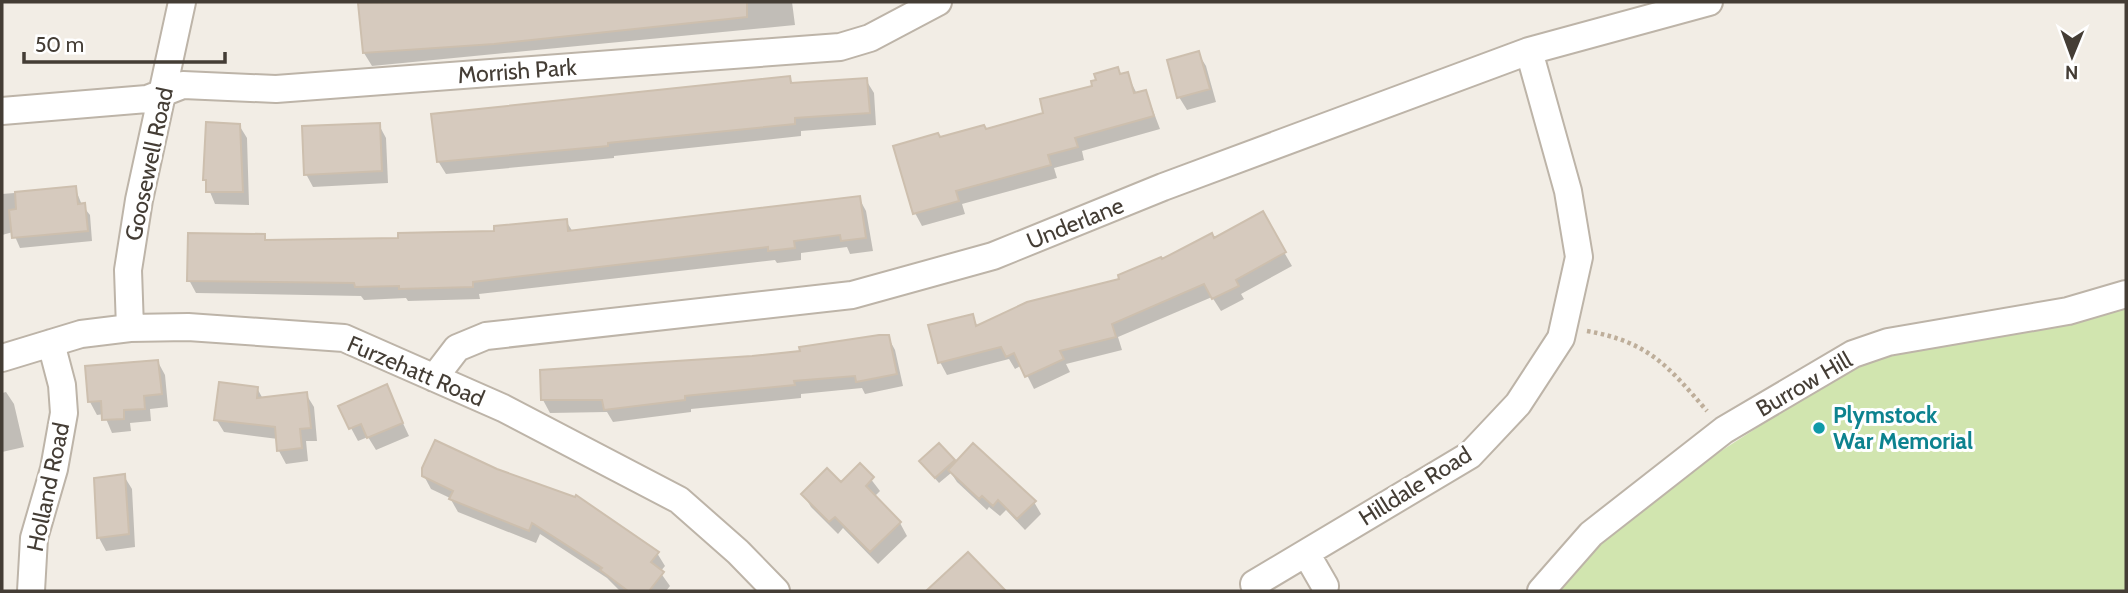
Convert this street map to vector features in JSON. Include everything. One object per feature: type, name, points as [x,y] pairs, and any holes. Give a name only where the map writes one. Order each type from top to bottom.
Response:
[{"type":"street","name":"Goosewell Road","points":[[130,328],[128,270],[139,200],[182,2]]},
{"type":"street","name":"Morrish Park","points":[[2,111],[147,99],[183,85],[276,89],[840,47],[870,38],[938,2]]},
{"type":"street","name":"Underlane","points":[[434,378],[457,348],[486,336],[852,295],[993,256],[1176,182],[1529,51],[1709,2]]},
{"type":"street","name":"Hilldale Road","points":[[1254,584],[1470,454],[1518,404],[1561,338],[1579,257],[1568,191],[1529,51]]},
{"type":"street","name":"Burrow Hill","points":[[1541,591],[1591,534],[1724,430],[1853,354],[1888,342],[2068,311],[2126,294]]},
{"type":"street","name":"Furzehatt Road","points":[[2,358],[81,334],[130,328],[200,327],[344,338],[503,408],[679,500],[738,552],[776,591]]},
{"type":"street","name":"Holland Road","points":[[31,591],[34,538],[54,469],[64,413],[62,385],[51,343]]},
{"type":"street","points":[[1306,553],[1325,586]]},
{"type":"path","points":[[1582,330],[1622,337],[1668,366],[1724,430]]},
{"type":"green space","points":[[2126,303],[2126,591],[1557,591],[1592,548],[1678,479],[1855,364],[1886,353]]},
{"type":"building","points":[[747,2],[747,17],[494,44],[363,53],[358,3]]},
{"type":"building","points":[[1199,51],[1210,89],[1177,98],[1167,60]]},
{"type":"building","points":[[1118,67],[1120,74],[1128,72],[1134,93],[1146,90],[1154,116],[1075,138],[1078,147],[1048,155],[1051,165],[956,191],[959,201],[913,214],[893,146],[938,133],[940,137],[984,125],[986,129],[1043,113],[1040,99],[1092,86],[1091,81],[1096,80],[1094,74]]},
{"type":"building","points":[[790,76],[791,83],[867,78],[870,113],[795,118],[795,124],[608,143],[608,146],[437,162],[431,114]]},
{"type":"building","points":[[206,122],[240,124],[243,192],[206,192],[206,180],[203,180]]},
{"type":"building","points":[[380,123],[382,171],[304,175],[302,126]]},
{"type":"building","points":[[76,186],[78,204],[85,203],[88,231],[12,238],[9,210],[16,209],[15,192]]},
{"type":"building","points":[[860,196],[866,238],[841,241],[840,235],[794,241],[795,248],[768,251],[768,247],[473,282],[473,287],[399,289],[399,286],[355,287],[354,283],[187,281],[188,233],[265,234],[265,240],[398,238],[398,233],[494,231],[494,226],[567,219],[568,231]]},
{"type":"building","points":[[1263,211],[1286,252],[1236,280],[1239,286],[1212,299],[1204,284],[1112,324],[1116,337],[1060,351],[1064,359],[1025,377],[1014,353],[1006,357],[1001,347],[938,363],[928,325],[973,314],[976,326],[1027,302],[1119,279],[1118,275],[1161,257],[1162,259],[1212,233],[1214,238]]},
{"type":"building","points":[[889,335],[897,374],[856,382],[855,376],[794,381],[795,385],[685,396],[685,400],[604,410],[602,400],[541,400],[540,370],[752,356],[800,351],[799,347]]},
{"type":"building","points":[[158,360],[162,394],[144,396],[145,409],[124,410],[124,419],[102,420],[101,401],[88,402],[85,366]]},
{"type":"building","points":[[219,382],[258,387],[257,398],[307,392],[311,428],[300,429],[302,448],[277,451],[275,427],[214,420]]},
{"type":"building","points":[[387,384],[403,423],[367,438],[361,424],[349,429],[338,406]]},
{"type":"building","points":[[435,440],[497,469],[575,497],[576,495],[659,552],[651,562],[664,572],[649,591],[628,591],[600,570],[602,568],[532,523],[529,531],[449,499],[453,491],[422,476],[422,468]]},
{"type":"building","points":[[939,443],[955,460],[935,478],[919,461]]},
{"type":"building","points":[[973,443],[1036,501],[1017,519],[998,500],[993,506],[982,496],[979,499],[948,470]]},
{"type":"building","points":[[860,463],[874,477],[866,486],[901,522],[870,552],[835,517],[829,522],[801,494],[827,468],[841,482]]},
{"type":"building","points":[[125,474],[129,534],[97,538],[94,478]]},
{"type":"building","points":[[968,552],[1006,591],[926,591]]},
{"type":"place","name":"Plymstock War Memorial","points":[[1819,428]]}]
